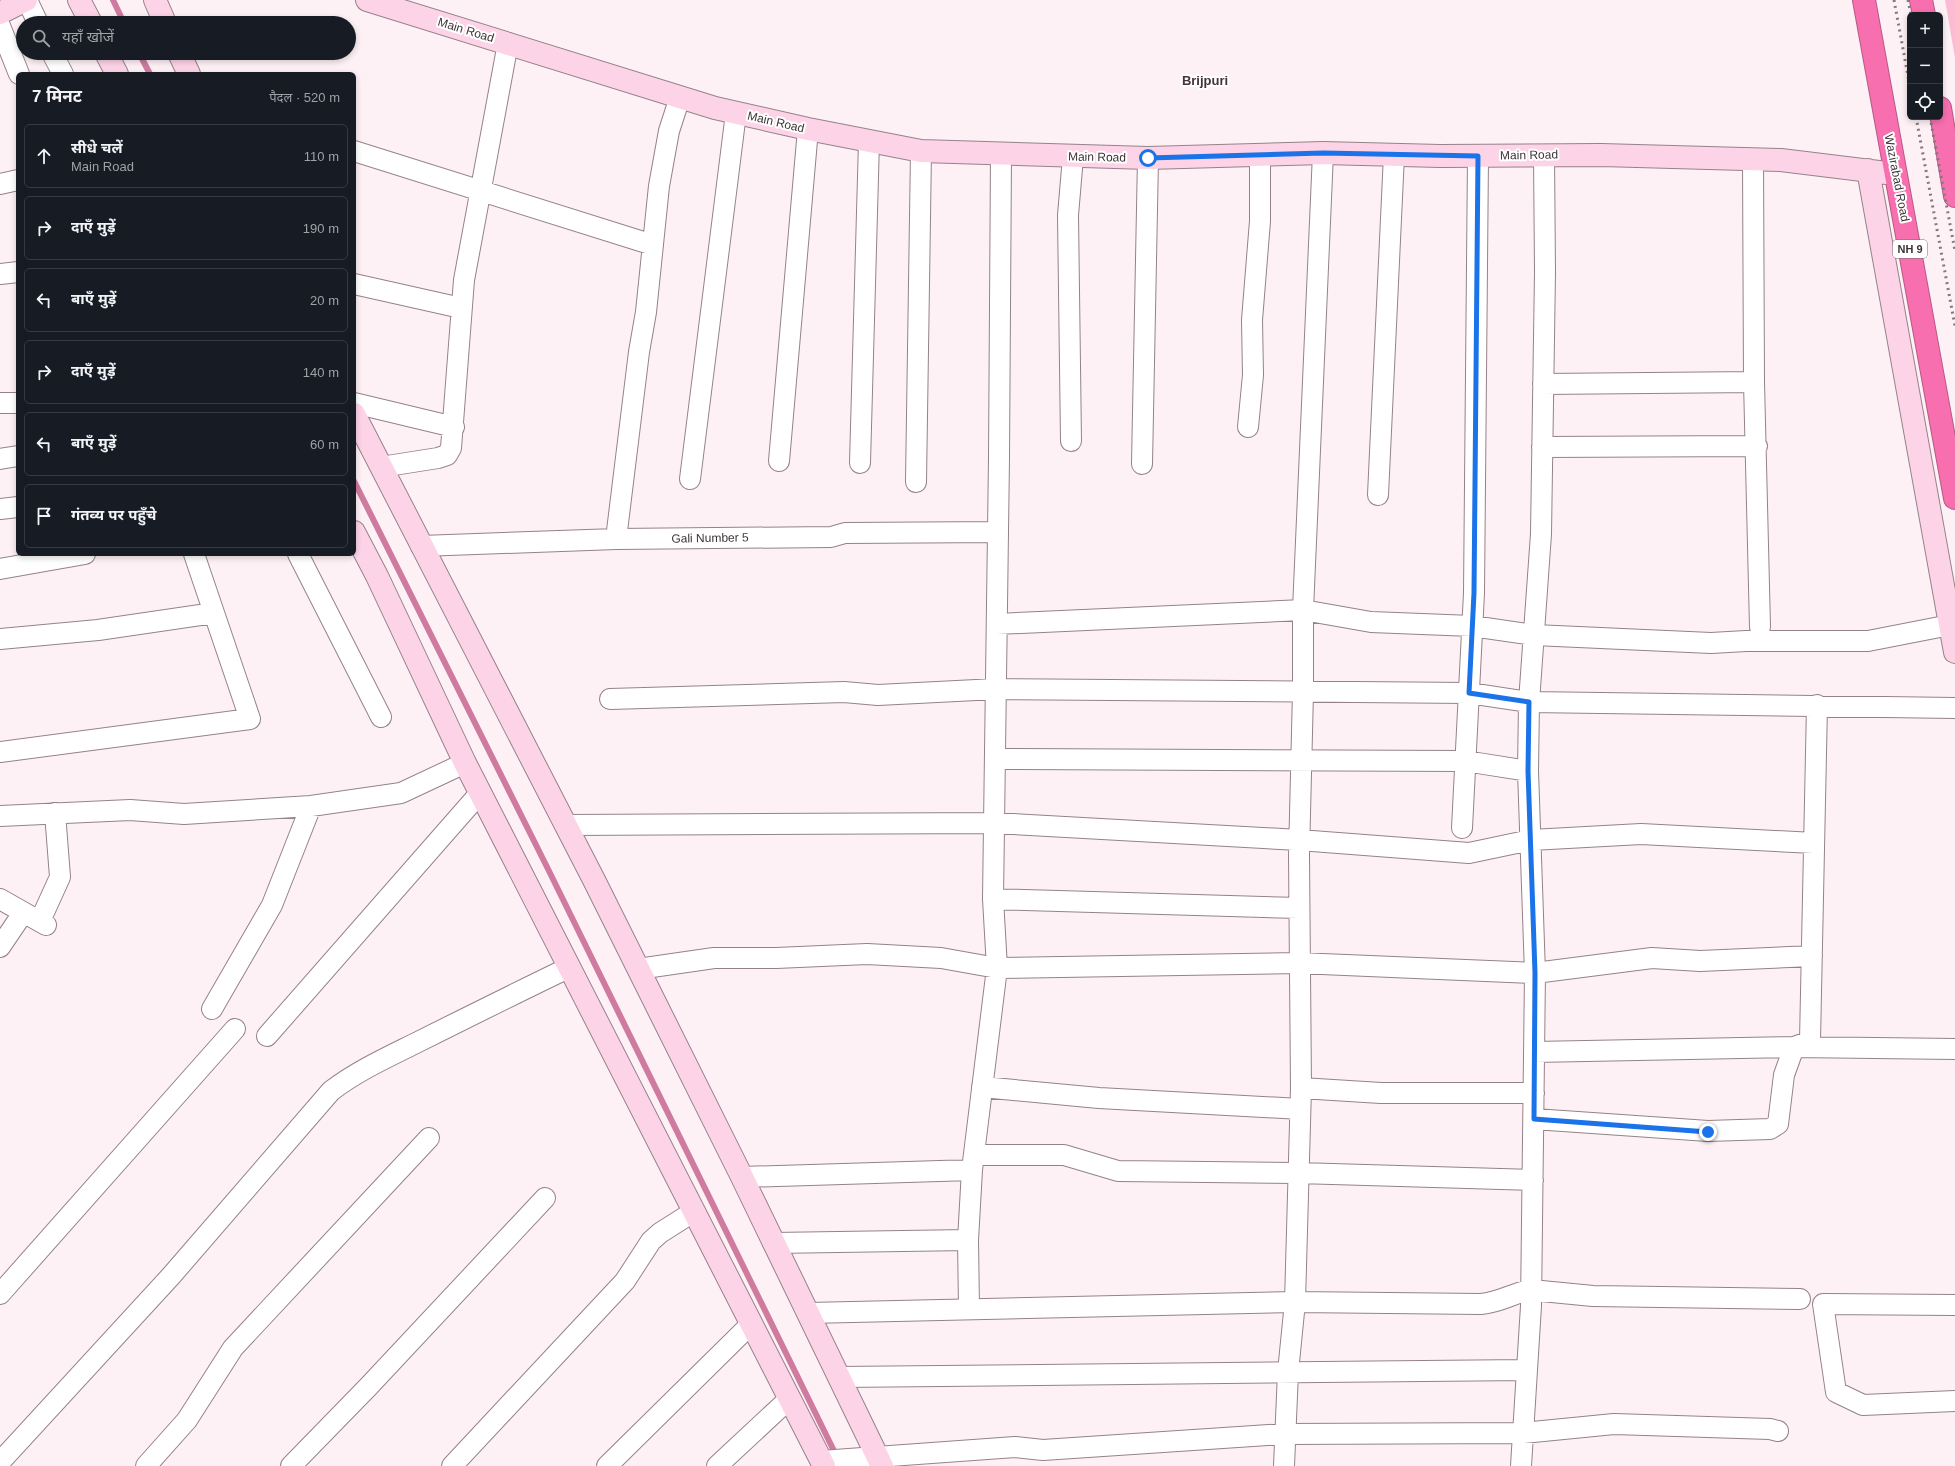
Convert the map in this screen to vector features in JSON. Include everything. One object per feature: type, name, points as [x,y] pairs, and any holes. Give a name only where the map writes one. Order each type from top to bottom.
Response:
[{"type":"highway","name":"Wazirabad Road","points":[[1864,0],[1955,498]]},
{"type":"highway","points":[[1921,0],[1923,12]]},
{"type":"highway","points":[[1942,120],[1955,196]]},
{"type":"street","points":[[0,13],[27,0],[35,16]]},
{"type":"street","points":[[79,0],[87,16]]},
{"type":"street","points":[[155,0],[162,16]]},
{"type":"street","name":"Main Road","points":[[367,0],[736,113],[808,129],[922,151],[1001,155],[1148,158],[1323,153],[1478,156],[1601,155],[1781,160],[1895,174]]},
{"type":"street","points":[[0,26],[18,72]]},
{"type":"street","points":[[381,467],[438,458],[447,454],[451,448],[454,427],[464,280],[482,192],[508,43]]},
{"type":"street","points":[[55,60],[61,72]]},
{"type":"street","points":[[110,60],[116,72]]},
{"type":"street","points":[[182,60],[188,72]]},
{"type":"street","points":[[616,539],[639,352],[646,312],[659,186],[669,131],[680,97]]},
{"type":"street","points":[[690,479],[736,113]]},
{"type":"street","points":[[779,461],[808,129]]},
{"type":"street","points":[[860,463],[869,141]]},
{"type":"street","points":[[916,482],[922,151]]},
{"type":"street","points":[[356,153],[653,245]]},
{"type":"street","points":[[1284,1466],[1284,1434],[1288,1372],[1295,1302],[1301,1088],[1298,964],[1303,610],[1323,153]]},
{"type":"street","points":[[968,1308],[968,1240],[973,1162],[997,968],[993,899],[1001,155]]},
{"type":"street","points":[[1248,427],[1253,375],[1252,320],[1260,221],[1260,155]]},
{"type":"street","points":[[1378,495],[1394,155]]},
{"type":"street","points":[[1522,1466],[1531,1290],[1533,1180],[1535,973],[1528,771],[1529,702],[1541,534],[1544,155]]},
{"type":"street","points":[[1462,828],[1472,626],[1478,156]]},
{"type":"street","points":[[1071,441],[1068,215],[1073,157]]},
{"type":"street","points":[[1142,464],[1148,158]]},
{"type":"street","points":[[1753,159],[1754,382],[1757,446],[1760,627]]},
{"type":"street","points":[[1868,170],[1955,652]]},
{"type":"street","points":[[0,184],[16,180]]},
{"type":"street","points":[[0,274],[16,272]]},
{"type":"street","points":[[356,284],[461,308]]},
{"type":"street","points":[[1543,384],[1754,382]]},
{"type":"street","points":[[0,403],[16,403]]},
{"type":"street","points":[[356,403],[454,427]]},
{"type":"street","points":[[356,418],[565,825],[742,1177],[880,1462]]},
{"type":"street","points":[[1542,447],[1757,446]]},
{"type":"street","points":[[0,459],[16,456]]},
{"type":"street","points":[[0,509],[16,507]]},
{"type":"street","name":"Gali Number 5","points":[[422,546],[616,539],[831,537],[845,533],[998,532]]},
{"type":"street","points":[[356,536],[377,576],[464,764],[822,1464],[880,1462],[1015,1447],[1043,1450],[1284,1434],[1523,1433],[1614,1424],[1770,1429],[1778,1431]]},
{"type":"street","points":[[0,569],[74,556]]},
{"type":"street","points":[[0,752],[250,719],[195,556]]},
{"type":"street","points":[[299,556],[381,717]]},
{"type":"street","points":[[997,624],[1303,610],[1371,622],[1472,626],[1534,635],[1711,643],[1746,640],[1868,641],[1950,625]]},
{"type":"street","points":[[0,639],[98,630],[214,613]]},
{"type":"street","points":[[610,699],[844,692],[878,695],[996,690],[1469,693],[1529,702],[1955,708]]},
{"type":"street","points":[[1534,1119],[1708,1132],[1770,1129],[1778,1124],[1784,1075],[1794,1047],[1810,1041],[1818,705]]},
{"type":"street","points":[[995,759],[1465,761],[1528,771]]},
{"type":"street","points":[[0,816],[130,810],[184,814],[311,806],[401,793],[464,764]]},
{"type":"street","points":[[268,1036],[480,793]]},
{"type":"street","points":[[212,1009],[272,905],[311,806]]},
{"type":"street","points":[[0,947],[36,920],[60,877],[55,813]]},
{"type":"street","points":[[565,825],[994,824],[1299,840],[1469,853],[1530,840],[1641,834],[1814,843]]},
{"type":"street","points":[[0,899],[36,920]]},
{"type":"street","points":[[993,899],[1299,908]]},
{"type":"street","points":[[638,970],[714,958],[776,958],[867,954],[941,958],[997,968],[1298,964],[1535,973],[1652,958],[1700,961],[1812,956]]},
{"type":"street","points":[[0,1462],[171,1276],[331,1091],[347,1079],[382,1060],[568,968]]},
{"type":"street","points":[[0,1294],[235,1029]]},
{"type":"street","points":[[1534,1052],[1794,1047],[1955,1049]]},
{"type":"street","points":[[982,1087],[1099,1098],[1300,1109]]},
{"type":"street","points":[[1301,1088],[1381,1093],[1534,1093]]},
{"type":"street","points":[[146,1466],[187,1420],[233,1348],[429,1138]]},
{"type":"street","points":[[742,1177],[1064,1155],[1118,1171],[1298,1173],[1533,1180]]},
{"type":"street","points":[[291,1466],[368,1387],[545,1198]]},
{"type":"street","points":[[452,1466],[625,1281],[651,1241],[660,1233],[693,1212]]},
{"type":"street","points":[[773,1243],[968,1240]]},
{"type":"street","points":[[808,1313],[968,1308],[1295,1302],[1482,1304],[1503,1301],[1521,1292],[1531,1290],[1593,1296],[1800,1299]]},
{"type":"street","points":[[1955,1305],[1823,1304],[1836,1392],[1862,1405],[1955,1401]]},
{"type":"street","points":[[607,1466],[751,1324]]},
{"type":"street","points":[[839,1377],[1527,1370]]},
{"type":"street","points":[[717,1466],[789,1399]]},
{"type":"shaded area","points":[[1945,0],[1955,0],[1955,58]]},
{"type":"waterway","points":[[113,0],[121,16]]},
{"type":"waterway","points":[[143,60],[149,72]]},
{"type":"waterway","points":[[356,485],[548,869],[837,1457]]},
{"type":"railway","points":[[1894,0],[1909,84]]},
{"type":"railway","points":[[1908,0],[1910,12]]},
{"type":"railway","points":[[1917,120],[1955,326]]},
{"type":"railway","points":[[1931,120],[1955,251]]},
{"type":"district","name":"Brijpuri","points":[[1205,80]]},
{"type":"route","points":[[1148,158],[1323,153],[1478,156],[1474,593],[1469,693],[1529,702],[1528,771],[1535,973],[1534,1119],[1708,1132]]}]
